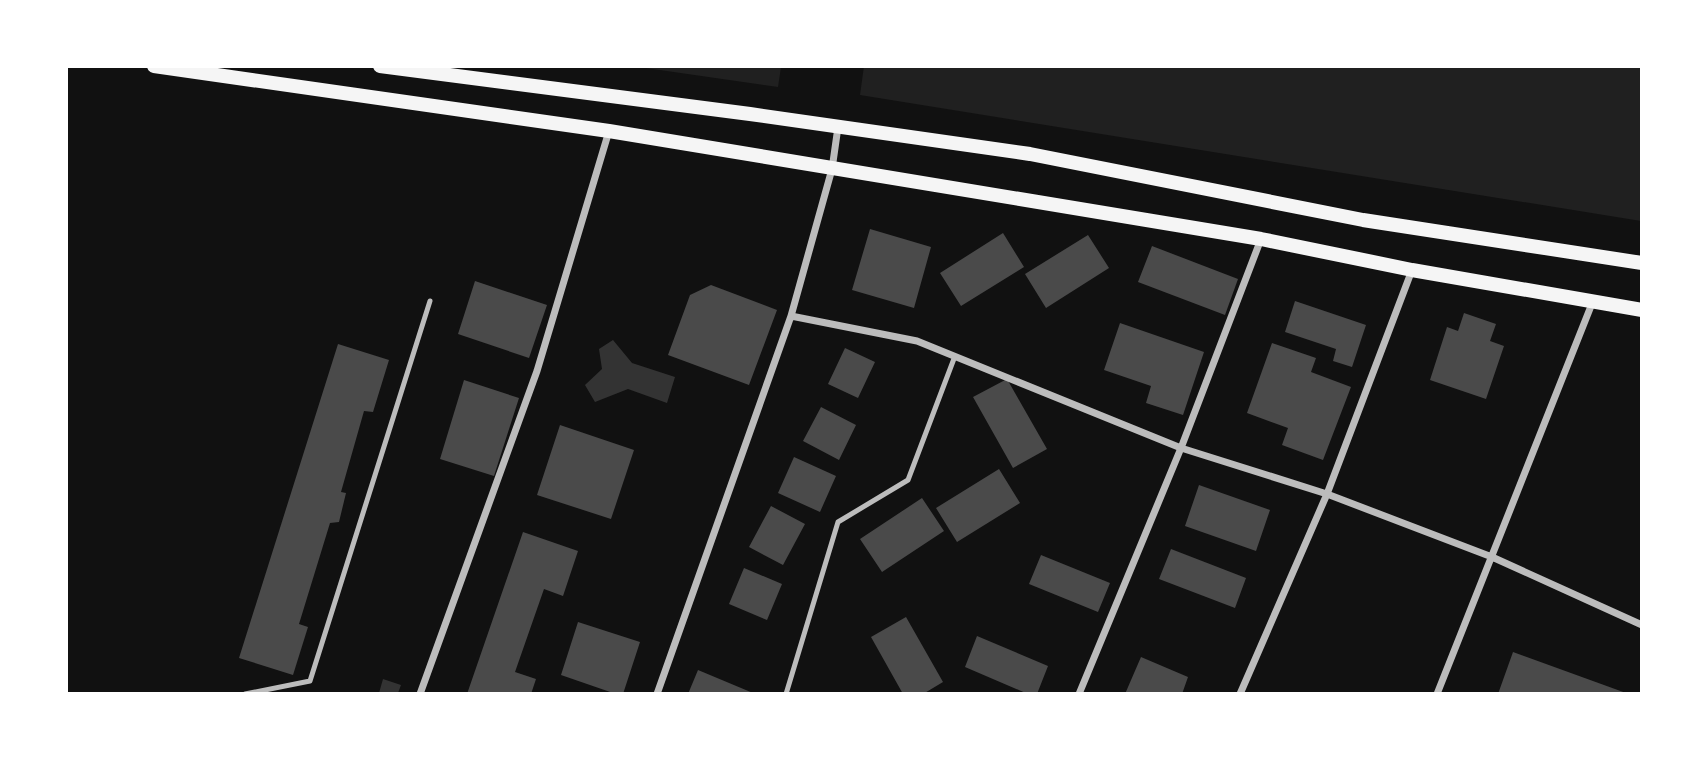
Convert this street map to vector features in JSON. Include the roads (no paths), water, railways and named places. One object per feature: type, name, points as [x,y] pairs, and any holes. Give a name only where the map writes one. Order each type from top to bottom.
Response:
[{"type":"main road","points":[[155,66],[609,131],[1261,239],[1412,270],[1642,310]]},
{"type":"main road","points":[[380,66],[1030,154],[1363,220],[1642,263]]},
{"type":"street","points":[[657,694],[790,316],[832,169],[838,127]]},
{"type":"street","points":[[420,694],[537,371],[609,131]]},
{"type":"street","points":[[1079,694],[1181,448],[1261,239]]},
{"type":"street","points":[[1240,694],[1327,494],[1412,270]]},
{"type":"street","points":[[1437,694],[1593,301]]},
{"type":"street","points":[[790,316],[918,341],[1181,448],[1327,494],[1492,557],[1642,625]]},
{"type":"lane","points":[[245,694],[310,681],[430,301]]},
{"type":"lane","points":[[786,694],[838,522],[908,480],[955,356]]}]
